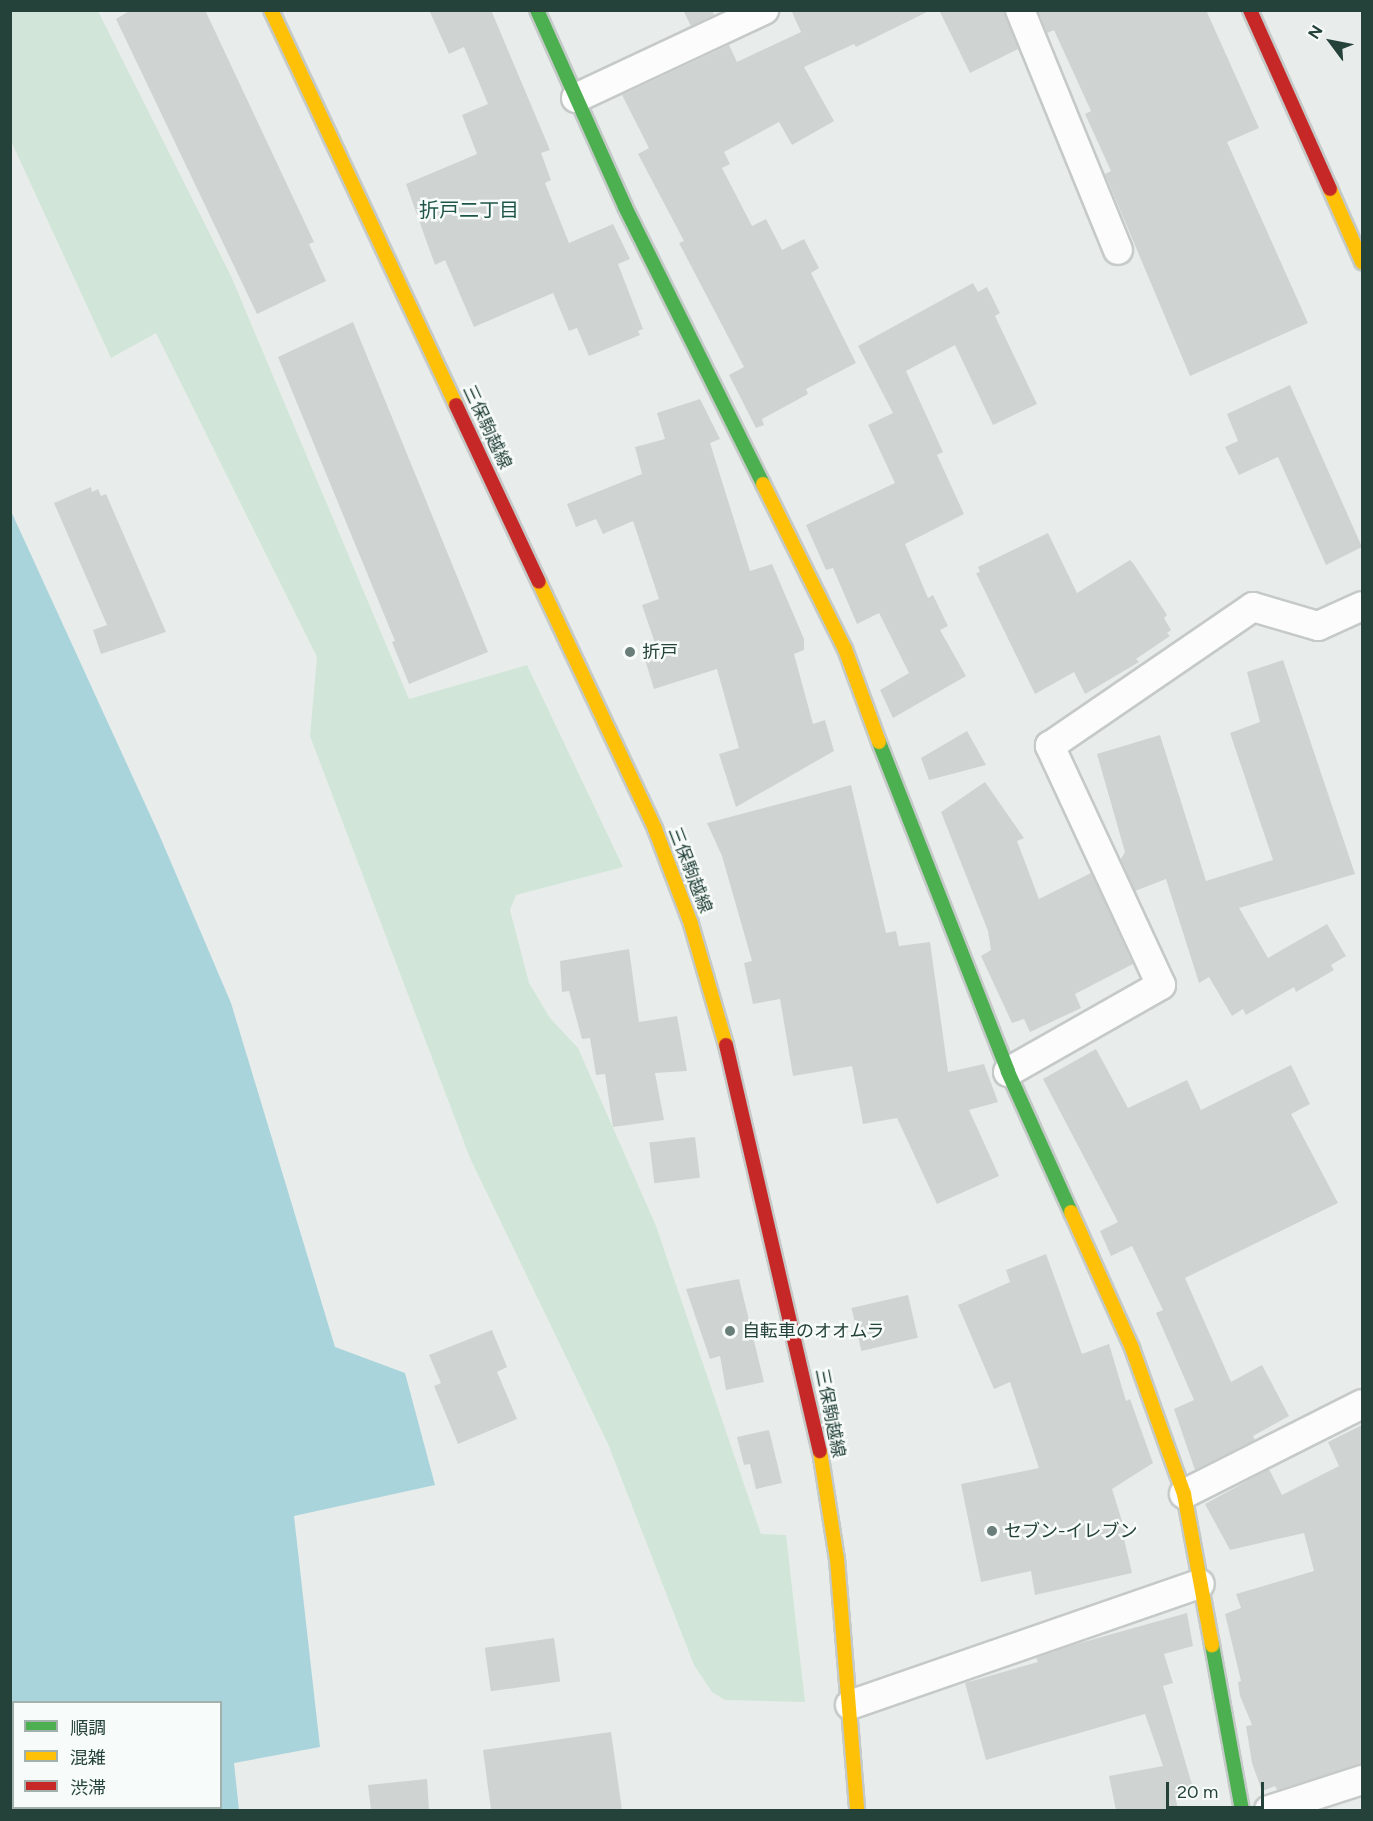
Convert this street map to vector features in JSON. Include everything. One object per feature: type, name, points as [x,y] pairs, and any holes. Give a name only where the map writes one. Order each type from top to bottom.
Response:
[{"type":"street","name":"三保駒越線","points":[[271,10],[655,829],[692,924],[719,1016],[815,1418],[837,1559],[857,1810]]},
{"type":"street","points":[[537,10],[625,207],[845,649],[931,883],[1008,1072],[1132,1348],[1184,1494],[1242,1810]]},
{"type":"street","points":[[576,98],[764,10]]},
{"type":"street","points":[[1020,10],[1118,250]]},
{"type":"street","points":[[1250,10],[1362,262]]},
{"type":"street","points":[[1008,1072],[1161,985],[1050,746],[1253,607],[1318,626],[1362,606]]},
{"type":"street","points":[[1184,1494],[1362,1404]]},
{"type":"street","points":[[850,1705],[1200,1584]]},
{"type":"street","points":[[1269,1810],[1362,1780]]},
{"type":"green space","points":[[10,11],[98,11],[231,276],[409,699],[527,665],[623,867],[516,895],[510,910],[529,983],[550,1018],[578,1048],[656,1226],[761,1534],[786,1535],[805,1702],[725,1700],[712,1692],[694,1665],[608,1444],[470,1158],[310,736],[317,657],[156,333],[111,358],[11,141]]},
{"type":"water","points":[[10,509],[158,832],[231,1003],[335,1347],[405,1373],[435,1485],[294,1516],[320,1747],[234,1763],[239,1810],[11,1810]]},
{"type":"building","points":[[131,10],[205,10],[314,242],[309,244],[326,281],[257,314],[116,19]]},
{"type":"building","points":[[429,10],[491,10],[550,150],[541,153],[551,180],[545,183],[569,243],[613,224],[630,259],[618,264],[643,329],[638,331],[640,335],[589,356],[577,328],[569,331],[553,293],[474,327],[445,260],[435,265],[406,184],[477,154],[462,115],[488,104],[464,47],[449,54]]},
{"type":"building","points":[[683,10],[712,10],[714,15],[691,26]]},
{"type":"building","points":[[791,10],[931,10],[856,47],[854,44],[804,67],[834,121],[792,145],[779,122],[724,152],[730,164],[722,168],[752,226],[766,219],[782,250],[804,239],[819,268],[811,273],[856,363],[806,389],[808,394],[762,419],[764,425],[756,428],[729,375],[744,367],[679,243],[684,241],[638,154],[649,148],[622,95],[729,45],[737,62],[801,32]]},
{"type":"building","points":[[939,10],[1004,10],[1018,49],[970,73]]},
{"type":"building","points":[[1038,10],[1206,10],[1259,128],[1227,142],[1308,323],[1190,376],[1105,174],[1111,171],[1085,114],[1091,111],[1054,30],[1047,33]]},
{"type":"building","points":[[973,283],[978,292],[987,287],[1000,313],[995,316],[1037,404],[993,425],[955,345],[906,371],[943,452],[937,455],[964,514],[905,544],[928,598],[933,595],[948,626],[940,630],[966,676],[893,718],[880,690],[909,673],[879,613],[857,624],[833,568],[826,570],[806,525],[895,483],[868,425],[893,413],[858,346]]},
{"type":"building","points":[[353,322],[488,652],[409,684],[392,642],[395,641],[278,357]]},
{"type":"building","points":[[1290,385],[1362,547],[1326,565],[1278,457],[1239,475],[1225,447],[1238,441],[1227,414]]},
{"type":"building","points":[[700,399],[720,439],[710,443],[750,571],[772,564],[804,639],[804,650],[794,654],[813,724],[825,720],[834,751],[736,807],[719,754],[739,748],[717,669],[654,689],[643,653],[657,649],[642,605],[659,599],[633,521],[603,534],[596,519],[576,527],[567,504],[642,474],[635,447],[665,439],[657,413]]},
{"type":"building","points":[[91,487],[92,492],[98,489],[101,496],[106,494],[166,632],[101,654],[93,630],[107,625],[54,503]]},
{"type":"building","points":[[1048,533],[1077,593],[1130,560],[1167,615],[1164,618],[1171,630],[1167,633],[1170,636],[1136,659],[1139,662],[1085,694],[1074,672],[1035,694],[976,573],[980,572],[978,567]]},
{"type":"building","points":[[1283,660],[1355,874],[1239,908],[1268,958],[1327,924],[1346,956],[1331,965],[1334,970],[1296,992],[1294,987],[1246,1015],[1243,1009],[1232,1016],[1209,977],[1199,983],[1166,879],[1135,891],[1121,859],[1125,852],[1097,754],[1160,735],[1206,881],[1273,860],[1230,733],[1260,722],[1247,672]]},
{"type":"building","points":[[967,731],[986,765],[929,780],[921,758]]},
{"type":"building","points":[[985,782],[1024,838],[1017,841],[1039,899],[1091,873],[1133,964],[1075,994],[1081,1008],[1030,1032],[1024,1019],[1012,1023],[981,956],[991,950],[988,931],[941,812]]},
{"type":"building","points":[[851,785],[886,933],[896,931],[899,946],[930,942],[948,1072],[984,1064],[998,1102],[969,1110],[999,1176],[937,1204],[897,1118],[863,1124],[852,1066],[793,1076],[780,999],[753,1004],[744,963],[752,961],[722,856],[707,823]]},
{"type":"building","points":[[629,949],[639,1022],[677,1016],[687,1071],[655,1073],[664,1120],[613,1127],[605,1074],[596,1075],[590,1038],[582,1039],[569,991],[562,992],[560,961]]},
{"type":"building","points":[[1096,1049],[1128,1108],[1187,1080],[1201,1110],[1291,1065],[1310,1104],[1291,1114],[1338,1203],[1185,1278],[1231,1382],[1262,1365],[1289,1416],[1253,1436],[1255,1440],[1195,1470],[1174,1409],[1194,1400],[1156,1313],[1163,1310],[1132,1246],[1111,1256],[1100,1231],[1118,1222],[1043,1079]]},
{"type":"building","points":[[695,1137],[700,1178],[654,1183],[649,1143]]},
{"type":"building","points":[[1046,1254],[1082,1354],[1109,1344],[1126,1401],[1130,1399],[1153,1463],[1112,1489],[1126,1534],[1123,1535],[1132,1573],[1035,1595],[1031,1571],[981,1582],[961,1484],[1039,1468],[1010,1382],[994,1389],[958,1305],[1010,1282],[1006,1270]]},
{"type":"building","points":[[739,1279],[764,1382],[726,1390],[720,1356],[710,1359],[686,1289]]},
{"type":"building","points":[[908,1295],[918,1338],[861,1351],[851,1308]]},
{"type":"building","points":[[492,1330],[507,1367],[497,1372],[517,1419],[458,1444],[434,1386],[441,1383],[429,1355]]},
{"type":"building","points":[[1362,1425],[1362,1764],[1277,1790],[1275,1786],[1262,1791],[1252,1763],[1246,1726],[1252,1725],[1240,1696],[1238,1682],[1241,1681],[1225,1614],[1241,1608],[1236,1594],[1314,1571],[1304,1533],[1230,1550],[1205,1504],[1269,1469],[1282,1495],[1339,1466],[1328,1442]]},
{"type":"building","points":[[769,1430],[782,1483],[756,1489],[750,1464],[744,1465],[737,1437]]},
{"type":"building","points":[[1187,1613],[1193,1646],[1164,1654],[1173,1683],[1163,1686],[1193,1788],[1175,1794],[1178,1810],[1116,1810],[1109,1776],[1163,1766],[1145,1714],[986,1760],[965,1683],[1038,1662],[1036,1658],[1073,1645]]},
{"type":"building","points":[[554,1638],[560,1682],[491,1691],[485,1648]]},
{"type":"building","points":[[611,1732],[622,1810],[491,1810],[483,1750]]},
{"type":"building","points":[[427,1779],[429,1810],[371,1810],[368,1785]]},
{"type":"traffic: fast","points":[[537,10],[625,207],[763,484]]},
{"type":"traffic: fast","points":[[879,742],[1008,1072],[1071,1212]]},
{"type":"traffic: fast","points":[[1212,1645],[1242,1810]]},
{"type":"traffic: slow","points":[[271,10],[456,405]]},
{"type":"traffic: slow","points":[[1330,189],[1362,262]]},
{"type":"traffic: slow","points":[[763,484],[845,649],[879,742]]},
{"type":"traffic: slow","points":[[539,582],[655,829],[691,924],[726,1045]]},
{"type":"traffic: slow","points":[[1071,1212],[1132,1348],[1184,1494],[1212,1645]]},
{"type":"traffic: slow","points":[[820,1451],[837,1559],[857,1810]]},
{"type":"traffic: jam","points":[[1250,10],[1330,189]]},
{"type":"traffic: jam","points":[[456,405],[539,582]]},
{"type":"traffic: jam","points":[[726,1045],[820,1451]]},
{"type":"place","name":"折戸","points":[[630,652]]},
{"type":"place","name":"自転車のオオムラ","points":[[730,1331]]},
{"type":"place","name":"セブン-イレブン","points":[[992,1531]]},
{"type":"district","name":"折戸二丁目","points":[[469,210]]}]
